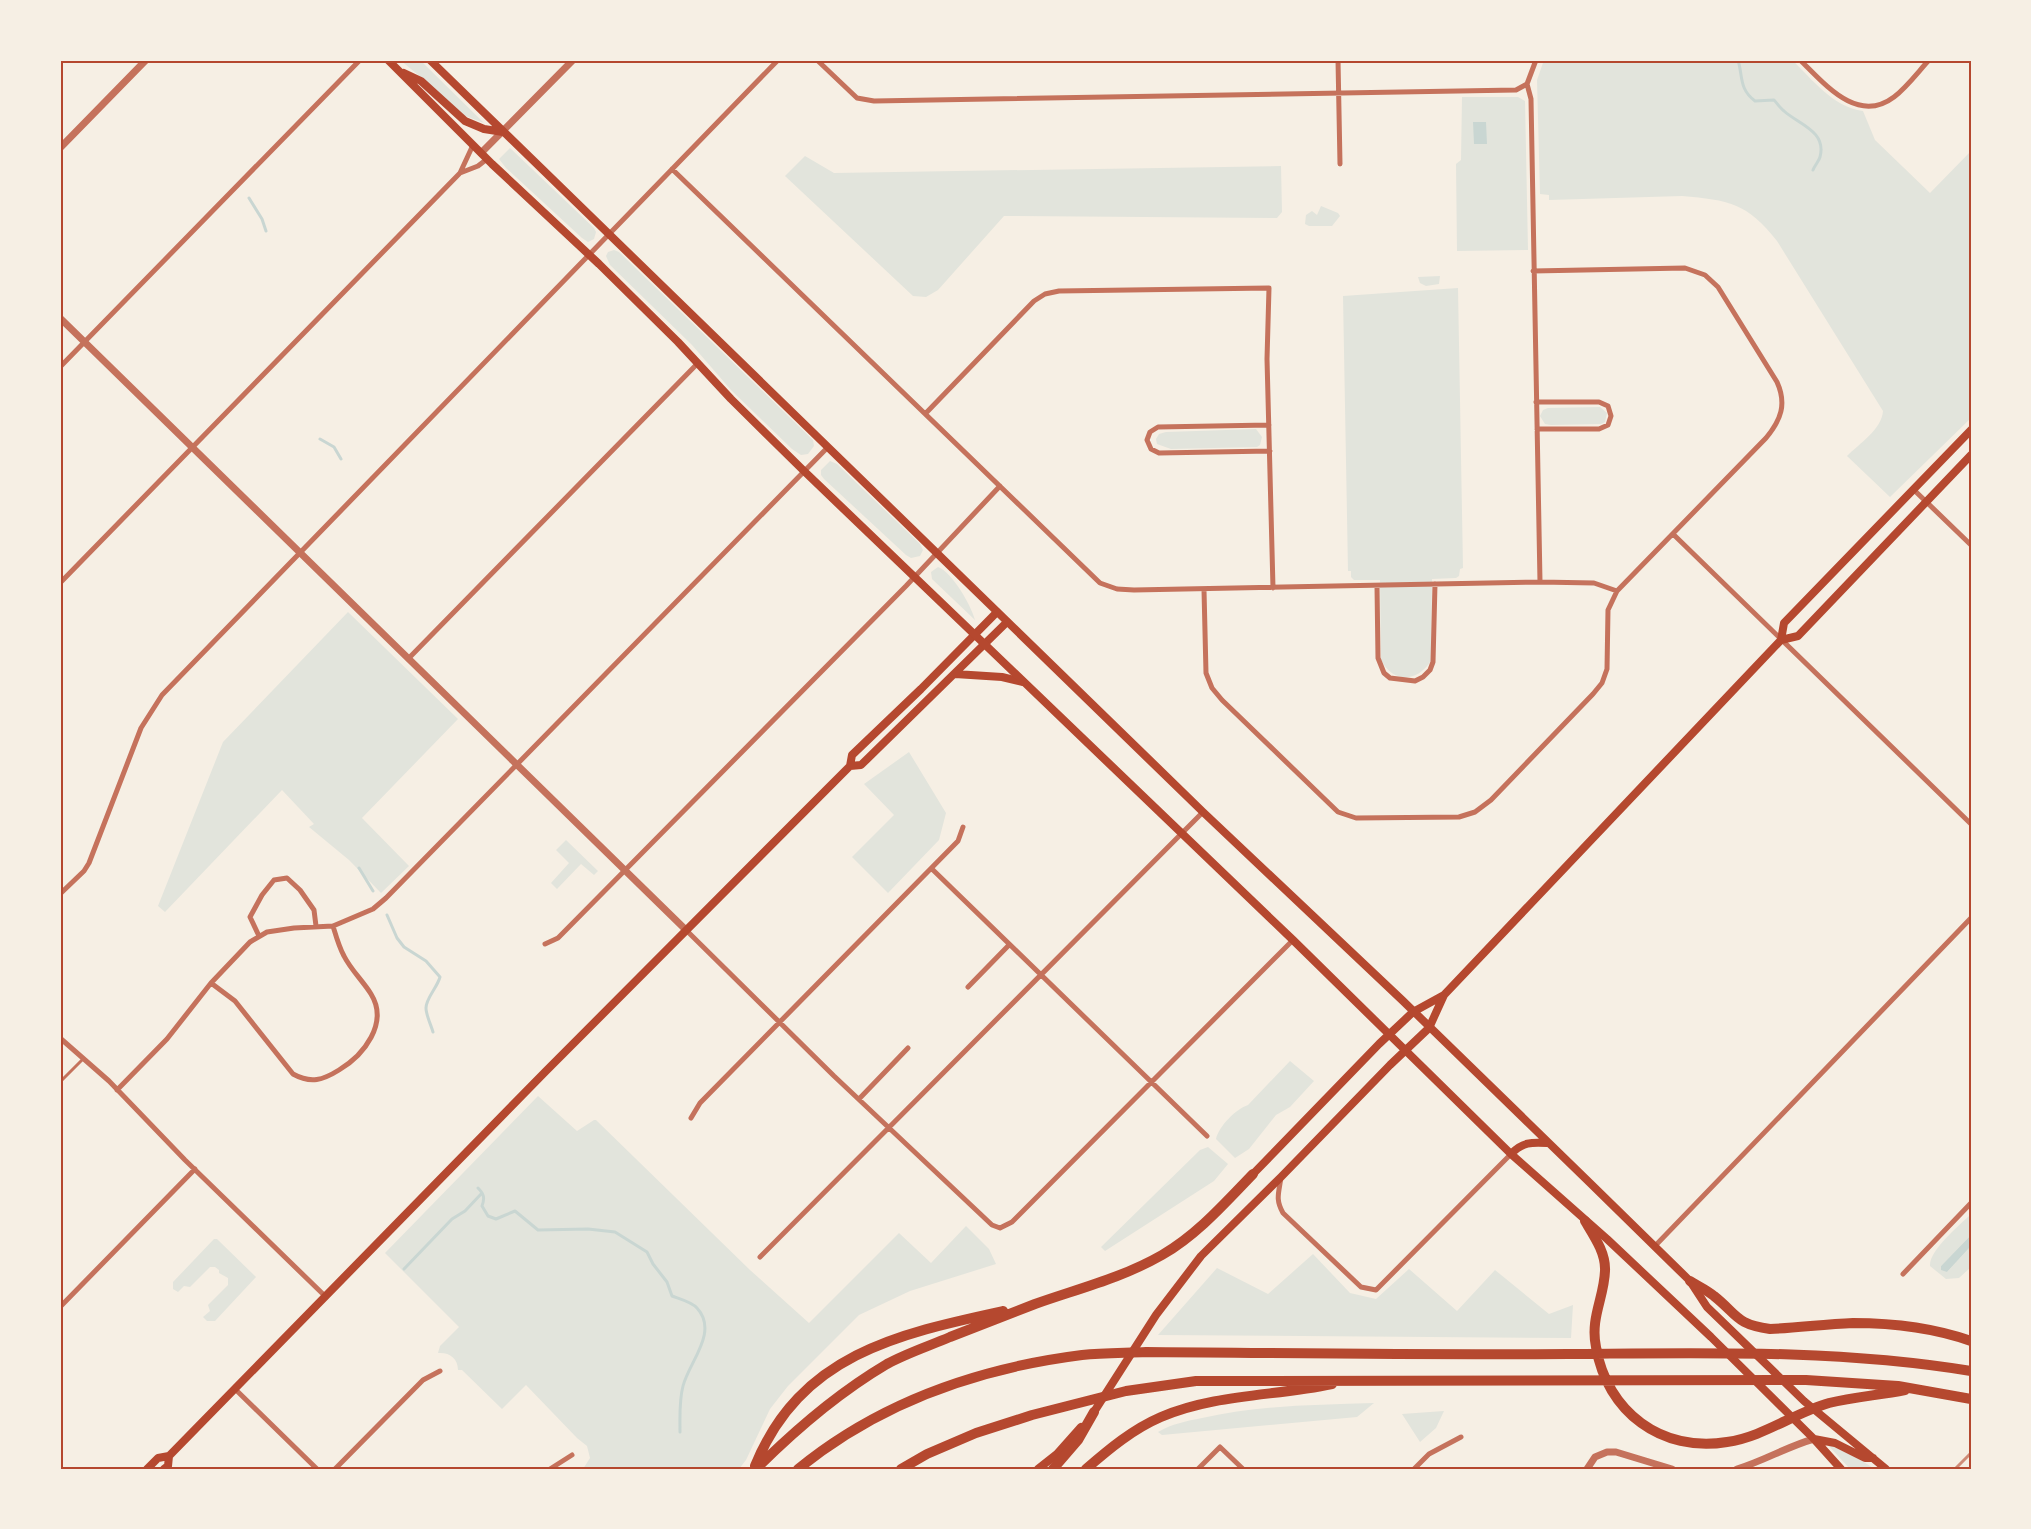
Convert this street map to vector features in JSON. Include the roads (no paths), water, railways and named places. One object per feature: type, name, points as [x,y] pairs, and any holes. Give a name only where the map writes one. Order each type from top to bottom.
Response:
[{"type":"highway","points":[[755,1469],[808,1419],[835,1398],[888,1364],[910,1353],[1036,1304],[1106,1280],[1164,1254],[1215,1214],[1253,1174]]},
{"type":"highway","points":[[1585,1221],[1603,1255],[1605,1271],[1594,1322],[1595,1345],[1606,1382],[1616,1400],[1630,1415],[1664,1437],[1685,1443],[1728,1442],[1830,1403],[1914,1389]]},
{"type":"highway","points":[[1690,1281],[1714,1296],[1736,1318],[1748,1325],[1770,1329],[1852,1323],[1880,1324],[1934,1332],[1971,1341]]},
{"type":"highway","points":[[755,1469],[770,1434],[785,1411],[800,1394],[839,1364],[890,1340],[973,1317],[1036,1304]]},
{"type":"highway","points":[[798,1469],[841,1438],[885,1412],[930,1392],[970,1377],[1030,1363],[1084,1355],[1146,1352],[1780,1354],[1904,1361],[1971,1371]]},
{"type":"highway","points":[[1086,1469],[1133,1433],[1163,1416],[1233,1398],[1306,1390],[1358,1379]]},
{"type":"highway","points":[[901,1469],[927,1454],[976,1433],[1072,1404],[1126,1390],[1196,1381],[1806,1380],[1898,1386],[1971,1399]]},
{"type":"highway","points":[[1053,1469],[1094,1412]]},
{"type":"main road","points":[[388,60],[484,156],[589,255],[804,471],[1293,940],[1511,1154],[1607,1239],[1711,1338],[1814,1439],[1841,1469]]},
{"type":"main road","points":[[430,60],[1203,812],[1690,1281],[1707,1306],[1804,1401],[1886,1469]]},
{"type":"main road","points":[[398,70],[422,81],[465,121],[484,129],[502,132]]},
{"type":"main road","points":[[1781,640],[1784,623],[1971,430]]},
{"type":"main road","points":[[1253,1174],[1389,1034],[1413,1012],[1444,995],[1781,640],[1798,636],[1971,455]]},
{"type":"main road","points":[[147,1469],[158,1458],[169,1456],[850,766],[852,755],[997,612]]},
{"type":"main road","points":[[850,766],[861,765],[1007,622]]},
{"type":"main road","points":[[955,674],[1002,677],[1023,682]]},
{"type":"main road","points":[[1094,1412],[1156,1315],[1201,1256],[1429,1028],[1444,995]]},
{"type":"main road","points":[[1511,1154],[1518,1146],[1531,1142],[1547,1143]]},
{"type":"main road","points":[[1814,1439],[1835,1443],[1864,1458],[1873,1458]]},
{"type":"main road","points":[[1038,1469],[1074,1441]]},
{"type":"main road","points":[[164,1469],[168,1466],[169,1456]]},
{"type":"street","points":[[60,148],[146,60]]},
{"type":"street","points":[[60,367],[360,60]]},
{"type":"street","points":[[460,173],[478,166],[502,132],[573,60]]},
{"type":"street","points":[[60,894],[84,871],[89,862],[141,728],[156,702],[778,60]]},
{"type":"street","points":[[817,60],[857,98],[874,101],[1516,90],[1527,84]]},
{"type":"street","points":[[1338,60],[1340,164]]},
{"type":"street","points":[[1536,60],[1527,84],[1531,99],[1540,582]]},
{"type":"street","points":[[1800,60],[1840,98],[1853,104],[1866,106],[1878,105],[1892,98],[1929,60]]},
{"type":"street","points":[[60,583],[460,173],[473,145]]},
{"type":"street","points":[[672,169],[1100,583],[1117,589],[1204,590],[1540,582],[1594,583],[1617,591]]},
{"type":"street","points":[[1204,590],[1206,673],[1212,688],[1338,812],[1356,818],[1460,817],[1475,812],[1491,800],[1602,683],[1607,669],[1608,609],[1617,591],[1774,429],[1784,405],[1782,392],[1777,382],[1718,287],[1705,275],[1685,268],[1533,271]]},
{"type":"street","points":[[926,413],[1034,302],[1045,294],[1059,291],[1269,288],[1267,359],[1273,588]]},
{"type":"street","points":[[60,318],[858,1099],[992,1225],[1000,1228],[1012,1222],[1293,940]]},
{"type":"street","points":[[408,659],[698,363]]},
{"type":"street","points":[[1536,402],[1599,402],[1608,406],[1611,416],[1608,425],[1599,429],[1537,429]]},
{"type":"street","points":[[1269,425],[1158,427],[1150,432],[1147,440],[1151,449],[1160,453],[1270,451]]},
{"type":"street","points":[[117,1090],[167,1039],[211,982],[233,958],[259,936],[267,932],[333,926],[373,909],[386,898],[828,447]]},
{"type":"street","points":[[545,944],[558,938],[1000,486]]},
{"type":"street","points":[[1913,489],[1971,545]]},
{"type":"street","points":[[1673,534],[1971,824]]},
{"type":"street","points":[[1377,586],[1380,666],[1390,678],[1415,681],[1424,677],[1433,662],[1435,584]]},
{"type":"street","points":[[760,1257],[1203,812]]},
{"type":"street","points":[[691,1118],[700,1103],[932,869],[958,841],[963,827]]},
{"type":"street","points":[[932,869],[1207,1136]]},
{"type":"street","points":[[259,936],[250,917],[262,895],[274,880],[287,879],[300,890],[314,910],[316,926]]},
{"type":"street","points":[[1654,1247],[1971,918]]},
{"type":"street","points":[[211,982],[235,1001],[293,1074],[312,1081],[324,1079],[351,1062],[364,1050],[377,1020],[372,995],[345,957],[333,926]]},
{"type":"street","points":[[968,987],[1010,945]]},
{"type":"street","points":[[60,1038],[117,1090],[195,1170],[326,1297]]},
{"type":"street","points":[[858,1099],[908,1048]]},
{"type":"street","points":[[1281,1177],[1277,1199],[1283,1213],[1361,1287],[1376,1290],[1511,1154]]},
{"type":"street","points":[[60,1307],[195,1170]]},
{"type":"street","points":[[1903,1274],[1971,1203]]},
{"type":"street","points":[[334,1469],[423,1380],[440,1371]]},
{"type":"street","points":[[235,1389],[317,1469]]},
{"type":"street","points":[[1414,1469],[1429,1454],[1461,1437]]},
{"type":"street","points":[[1737,1469],[1752,1465],[1796,1444],[1814,1439]]},
{"type":"street","points":[[1198,1469],[1220,1447],[1243,1469]]},
{"type":"street","points":[[1587,1469],[1592,1459],[1600,1454],[1611,1452],[1672,1469]]},
{"type":"street","points":[[550,1469],[572,1455]]},
{"type":"lane","points":[[60,1082],[84,1058]]},
{"type":"waterway","points":[[1738,60],[1746,92],[1755,101],[1774,100],[1790,116],[1815,134],[1821,148],[1819,159],[1813,170]]},
{"type":"waterway","points":[[249,198],[262,219],[266,231]]},
{"type":"waterway","points":[[320,439],[334,447],[341,459]]},
{"type":"waterway","points":[[359,868],[373,891]]},
{"type":"waterway","points":[[387,915],[397,938],[404,947],[426,961],[440,977],[426,1008],[433,1032]]},
{"type":"waterway","points":[[478,1188],[483,1196],[482,1206],[488,1216],[496,1219],[515,1211],[538,1230],[588,1229],[615,1232],[647,1252],[667,1282],[672,1296],[689,1302],[697,1308],[703,1317],[704,1337],[683,1386],[680,1403],[680,1432]]},
{"type":"waterway","points":[[404,1269],[452,1219],[465,1211],[482,1193]]},
{"type":"railway","points":[[1955,1469],[1971,1453]]}]
